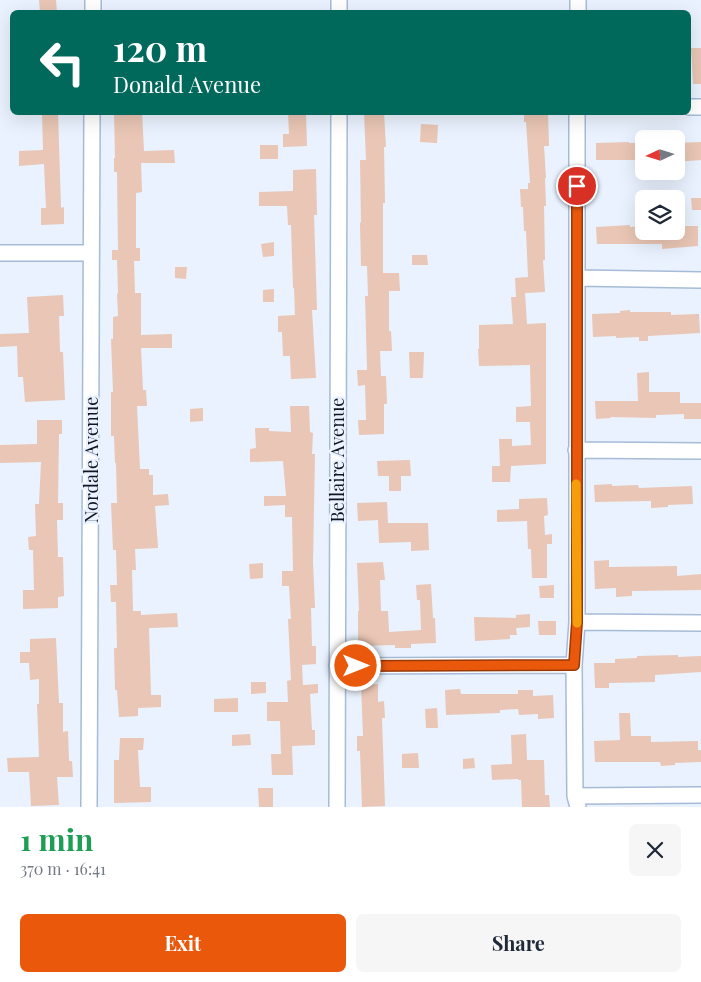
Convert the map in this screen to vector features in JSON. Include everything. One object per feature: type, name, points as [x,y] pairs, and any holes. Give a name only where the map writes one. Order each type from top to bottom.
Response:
[{"type":"street","name":"Nordale Avenue","points":[[89,807],[92,115]]},
{"type":"street","name":"Bellaire Avenue","points":[[337,807],[339,115]]},
{"type":"street","points":[[577,115],[577,622],[574,665],[577,801],[622,801],[701,795]]},
{"type":"street","points":[[0,254],[91,253]]},
{"type":"street","points":[[577,278],[701,280]]},
{"type":"street","points":[[576,450],[701,451]]},
{"type":"street","points":[[577,622],[701,623]]},
{"type":"street","points":[[337,666],[574,665]]},
{"type":"building","points":[[39,0],[56,0],[57,10],[40,10]]},
{"type":"building","points":[[691,48],[701,48],[701,84],[693,84]]},
{"type":"building","points":[[42,115],[58,115],[61,208],[64,207],[64,224],[41,225],[41,208],[46,208],[44,164],[19,166],[19,151],[43,150]]},
{"type":"building","points":[[114,115],[142,115],[144,151],[174,150],[175,163],[141,163],[142,192],[136,193],[136,248],[140,248],[140,261],[134,261],[135,293],[141,293],[141,335],[172,334],[172,348],[141,348],[143,390],[146,390],[147,406],[137,406],[140,469],[149,469],[149,475],[153,475],[153,495],[168,494],[169,505],[155,506],[158,548],[135,549],[136,570],[132,570],[133,611],[141,611],[141,615],[177,613],[178,627],[149,628],[151,695],[161,695],[161,707],[138,708],[138,716],[119,717],[117,690],[115,690],[114,648],[117,648],[116,602],[111,602],[110,585],[117,585],[116,550],[113,550],[111,503],[117,503],[114,436],[111,436],[111,392],[113,392],[111,339],[113,339],[113,317],[118,316],[117,260],[112,260],[112,250],[118,250],[117,172],[114,172]]},
{"type":"building","points":[[288,115],[306,115],[307,146],[283,147],[283,134],[289,134]]},
{"type":"building","points":[[364,115],[384,115],[386,147],[384,147],[383,273],[399,273],[400,291],[389,291],[389,331],[391,331],[392,351],[380,351],[381,376],[386,376],[387,404],[384,404],[384,434],[359,435],[358,420],[366,420],[365,385],[358,386],[357,370],[367,370],[365,296],[368,296],[367,266],[361,266],[360,223],[360,160],[366,160]]},
{"type":"building","points":[[524,115],[548,115],[549,146],[544,146],[546,206],[544,206],[545,260],[543,260],[545,292],[525,293],[527,324],[546,323],[546,464],[511,466],[510,482],[492,482],[492,466],[500,466],[499,439],[512,439],[512,446],[531,445],[530,422],[516,422],[516,407],[531,406],[530,365],[479,366],[478,349],[479,325],[513,324],[511,297],[516,297],[515,278],[528,277],[526,231],[524,231],[520,189],[528,189],[528,183],[530,183],[526,122],[524,122]]},
{"type":"building","points":[[421,124],[438,125],[437,143],[420,142]]},
{"type":"building","points":[[701,142],[701,160],[685,161],[685,143]]},
{"type":"building","points":[[596,143],[635,143],[635,160],[596,160]]},
{"type":"building","points":[[260,145],[278,145],[278,159],[260,159]]},
{"type":"building","points":[[316,169],[317,215],[314,215],[317,310],[312,310],[316,378],[291,379],[290,356],[283,356],[282,332],[278,332],[278,316],[295,315],[291,225],[288,225],[287,206],[259,206],[259,192],[293,191],[293,170]]},
{"type":"building","points":[[691,198],[701,198],[701,210],[692,210]]},
{"type":"building","points":[[630,225],[630,227],[635,227],[635,240],[685,240],[685,226],[698,226],[698,246],[662,249],[662,244],[597,244],[596,227]]},
{"type":"building","points":[[274,242],[274,256],[263,257],[261,244]]},
{"type":"building","points":[[412,255],[427,255],[428,265],[412,265]]},
{"type":"building","points":[[175,267],[187,267],[186,279],[175,278]]},
{"type":"building","points":[[274,289],[274,302],[263,302],[263,290]]},
{"type":"building","points":[[63,295],[64,316],[59,316],[60,352],[63,352],[65,400],[25,402],[23,377],[18,377],[17,346],[0,347],[0,334],[29,333],[27,297]]},
{"type":"building","points":[[630,310],[630,312],[671,312],[671,315],[699,314],[700,333],[648,336],[648,341],[639,341],[639,337],[593,337],[592,314],[620,313],[620,311]]},
{"type":"building","points":[[409,352],[424,352],[423,378],[410,378]]},
{"type":"building","points":[[649,372],[649,392],[680,392],[680,403],[701,403],[701,419],[684,419],[684,414],[656,415],[656,418],[610,417],[596,419],[595,401],[638,401],[637,373]]},
{"type":"building","points":[[290,406],[309,406],[310,432],[313,433],[312,454],[315,454],[313,562],[315,608],[311,608],[312,646],[316,646],[316,664],[302,665],[303,685],[318,684],[318,693],[310,694],[312,730],[315,730],[315,745],[292,746],[293,775],[272,775],[271,754],[281,754],[280,721],[267,721],[267,702],[288,702],[287,681],[291,680],[288,619],[291,619],[289,586],[282,586],[282,571],[293,571],[292,517],[285,517],[285,505],[264,506],[264,496],[286,496],[283,461],[250,462],[250,449],[256,448],[255,428],[269,428],[269,431],[291,432]]},
{"type":"building","points":[[203,408],[203,421],[190,422],[190,409]]},
{"type":"building","points":[[37,420],[62,420],[62,434],[59,434],[58,503],[63,503],[63,520],[57,520],[58,557],[63,557],[64,596],[58,597],[58,608],[23,609],[23,590],[34,590],[33,550],[29,550],[28,537],[36,536],[35,504],[39,504],[41,462],[0,463],[0,445],[37,444]]},
{"type":"building","points":[[410,460],[411,476],[401,476],[401,491],[389,491],[389,476],[378,476],[377,461]]},
{"type":"building","points":[[612,484],[612,486],[638,485],[639,488],[692,486],[693,504],[651,508],[651,501],[595,502],[594,485]]},
{"type":"building","points":[[547,498],[548,515],[544,516],[545,535],[552,534],[552,544],[547,544],[547,578],[532,578],[531,549],[528,549],[527,521],[497,522],[497,510],[519,509],[519,499]]},
{"type":"building","points":[[387,502],[388,523],[428,523],[429,550],[411,551],[411,542],[379,543],[378,520],[358,521],[357,503]]},
{"type":"building","points":[[609,560],[609,567],[677,566],[677,576],[701,574],[701,590],[632,591],[632,596],[616,597],[616,588],[595,589],[594,561]]},
{"type":"building","points":[[383,562],[385,580],[380,580],[381,611],[388,611],[389,632],[421,630],[420,600],[417,600],[416,585],[431,584],[436,643],[411,644],[411,648],[395,648],[395,645],[358,646],[357,563]]},
{"type":"building","points":[[263,563],[263,578],[250,579],[249,564]]},
{"type":"building","points":[[554,585],[554,598],[540,598],[539,586]]},
{"type":"building","points":[[530,614],[530,627],[516,628],[517,635],[510,635],[510,639],[475,641],[474,617],[516,618],[516,615]]},
{"type":"building","points":[[538,621],[556,621],[556,635],[539,635]]},
{"type":"building","points":[[56,638],[59,703],[63,703],[63,732],[68,731],[69,761],[72,761],[73,777],[57,777],[59,805],[31,806],[29,772],[8,772],[7,758],[39,757],[37,704],[39,704],[39,679],[30,680],[29,663],[20,663],[20,652],[30,652],[30,639]]},
{"type":"building","points":[[678,655],[678,657],[701,656],[701,672],[655,675],[655,682],[609,683],[609,688],[595,688],[594,663],[615,663],[615,659],[637,658],[637,656]]},
{"type":"building","points":[[251,682],[266,682],[266,693],[251,694]]},
{"type":"building","points":[[378,684],[378,702],[384,701],[385,718],[382,718],[385,806],[362,807],[360,751],[357,751],[357,736],[363,736],[361,685]]},
{"type":"building","points":[[460,689],[461,694],[518,694],[518,690],[533,690],[533,696],[553,695],[554,718],[538,719],[538,714],[519,715],[518,709],[500,710],[500,713],[446,715],[445,690]]},
{"type":"building","points":[[238,698],[238,712],[214,712],[214,699]]},
{"type":"building","points":[[437,708],[438,728],[426,728],[425,709]]},
{"type":"building","points":[[619,713],[630,713],[631,736],[651,736],[651,742],[698,741],[698,750],[701,750],[701,762],[675,763],[675,765],[661,766],[660,762],[595,762],[594,741],[620,740]]},
{"type":"building","points":[[250,734],[251,745],[232,746],[232,735]]},
{"type":"building","points":[[526,734],[527,760],[544,760],[545,795],[549,795],[550,807],[522,807],[521,780],[492,780],[491,765],[512,764],[511,735]]},
{"type":"building","points":[[120,738],[144,738],[143,750],[138,750],[140,787],[151,787],[151,802],[114,803],[114,760],[119,760]]},
{"type":"building","points":[[418,753],[419,768],[402,768],[402,754]]},
{"type":"building","points":[[474,758],[475,768],[463,769],[463,759]]},
{"type":"building","points":[[258,788],[273,788],[273,807],[259,807]]},
{"type":"slow traffic","points":[[576,484],[577,623]]},
{"type":"route","points":[[356,666],[574,665],[577,622],[577,186]]}]
